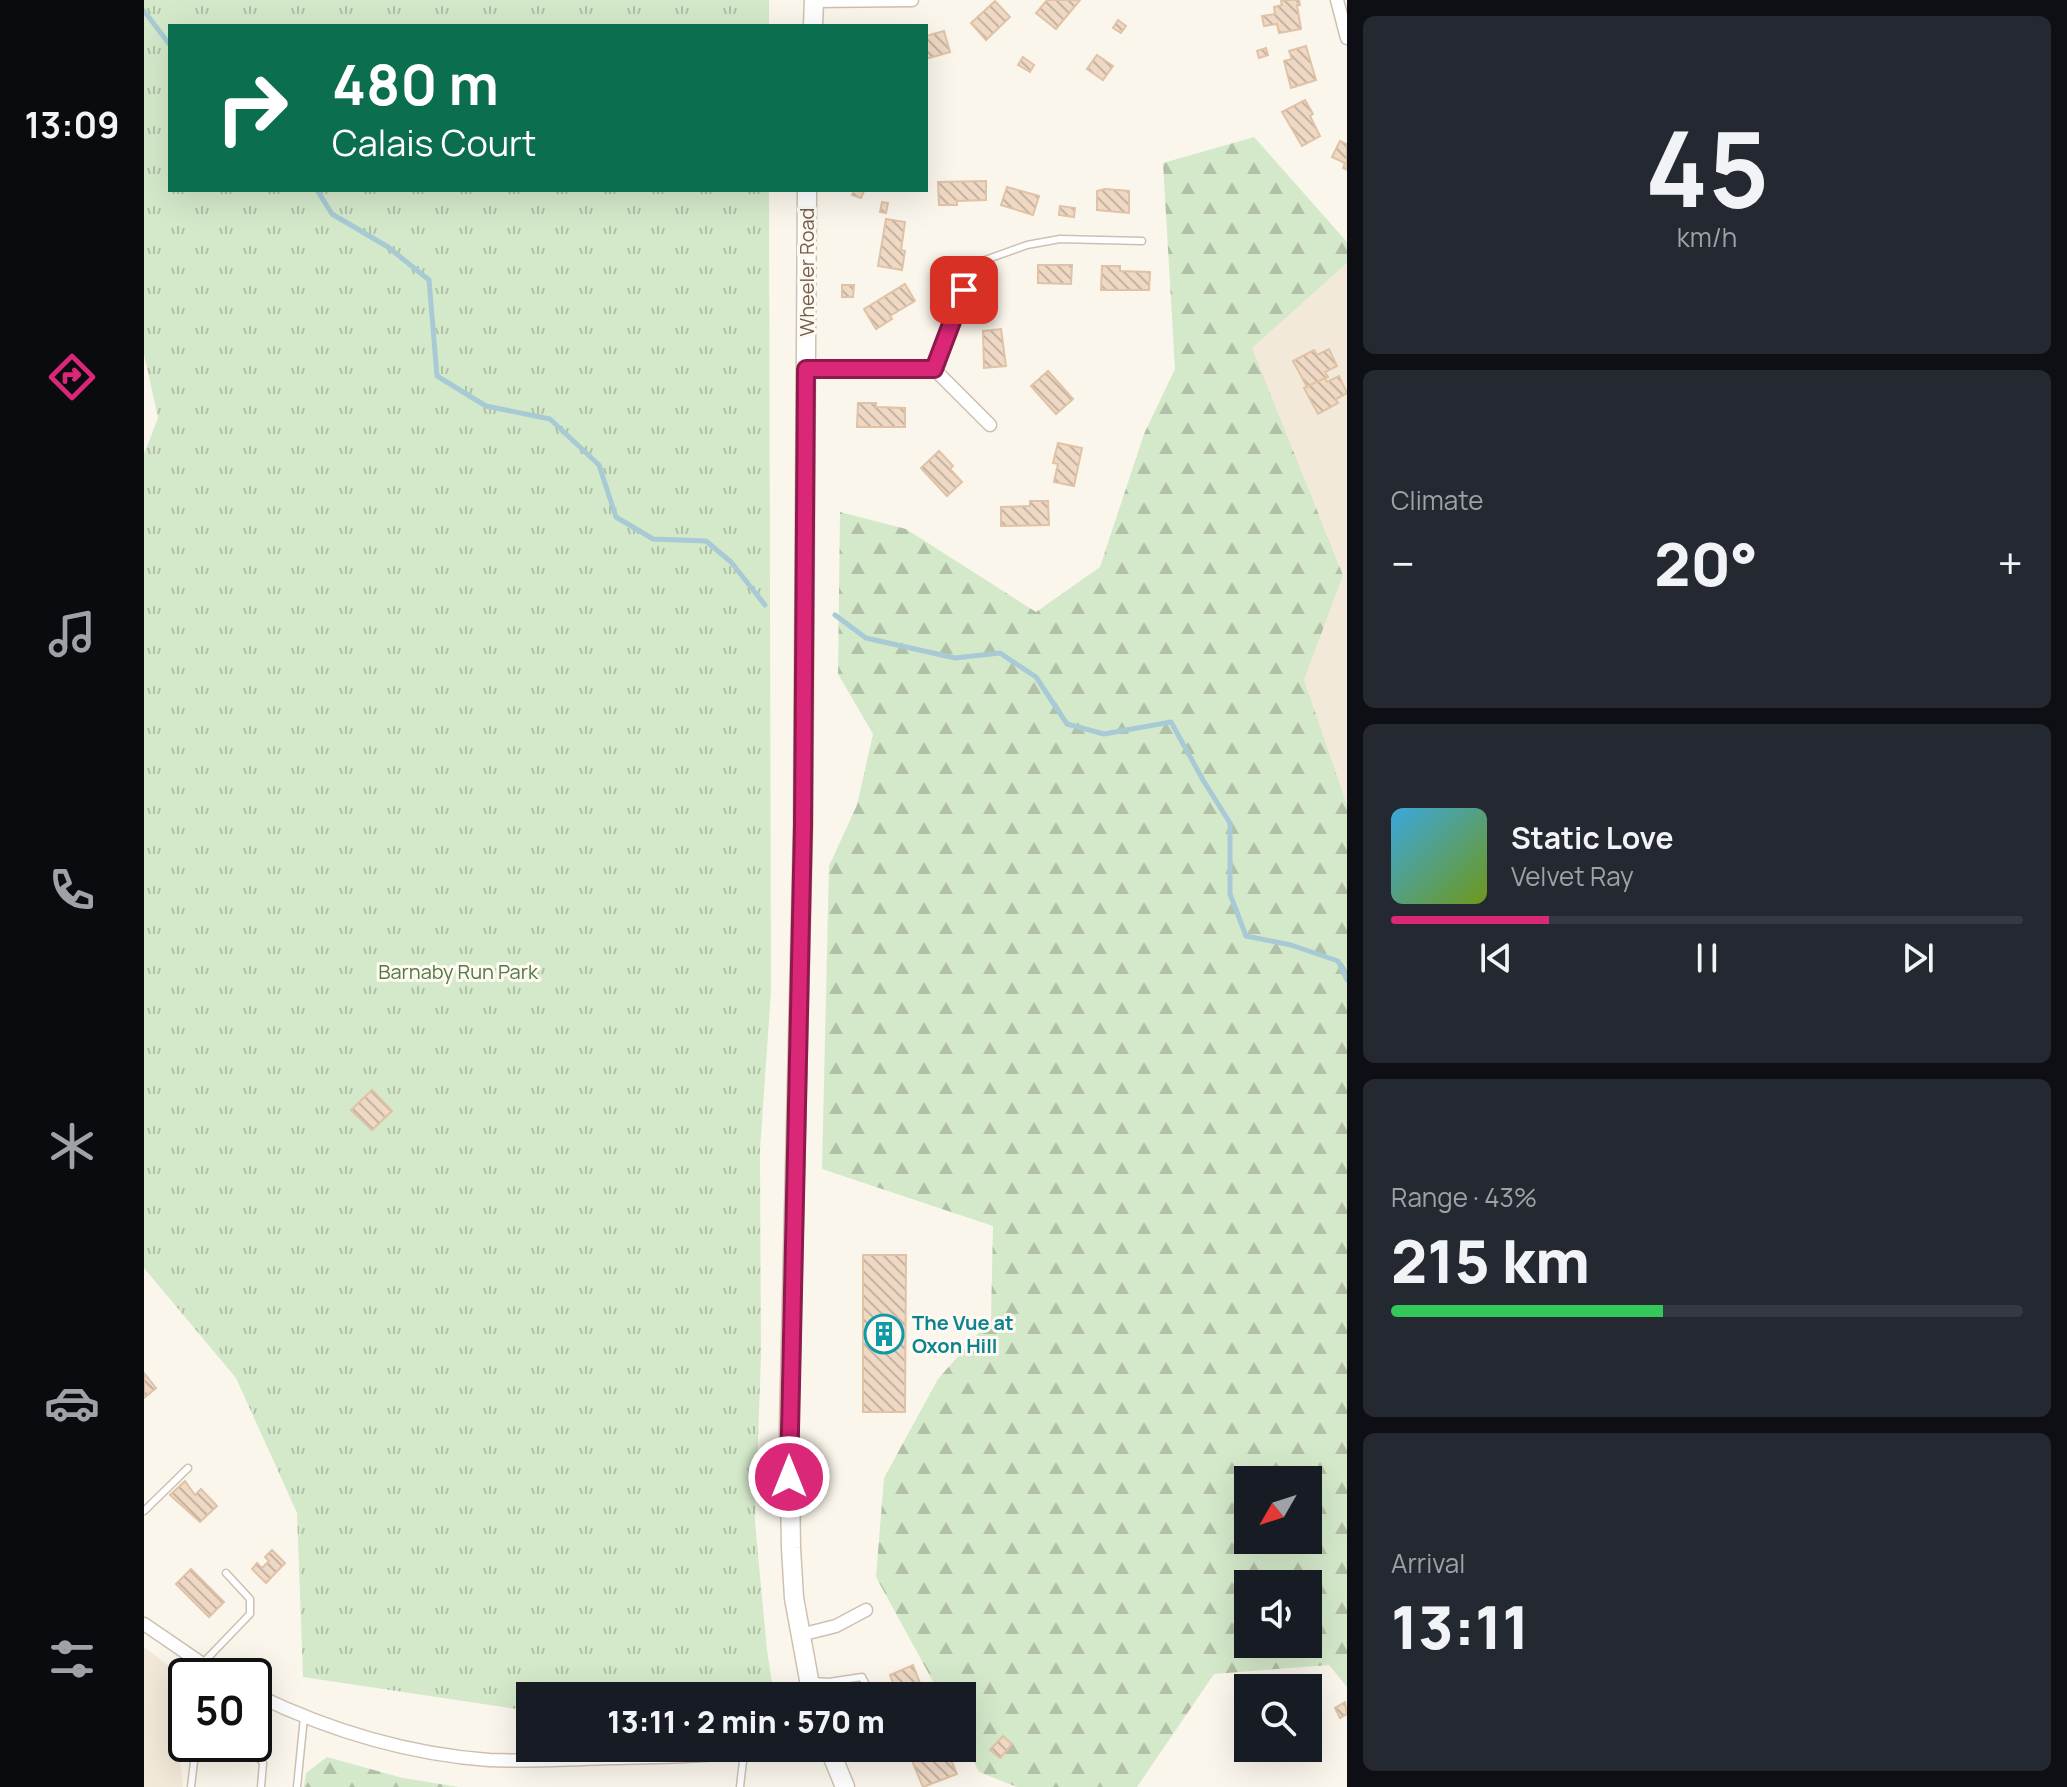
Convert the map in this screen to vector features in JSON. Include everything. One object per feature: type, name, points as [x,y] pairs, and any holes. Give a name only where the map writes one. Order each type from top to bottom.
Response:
[{"type":"main road","points":[[813,24],[814,0]]},
{"type":"main road","name":"Wheeler Road","points":[[807,192],[803,826],[789,1427],[791,1548],[800,1635],[810,1682]]},
{"type":"main road","points":[[835,1762],[845,1787]]},
{"type":"street","points":[[814,0],[912,0]]},
{"type":"street","points":[[1337,0],[1347,38]]},
{"type":"street","points":[[934,369],[974,264]]},
{"type":"street","points":[[806,369],[934,369],[990,425]]},
{"type":"street","points":[[800,1635],[836,1626],[866,1610]]},
{"type":"street","points":[[144,1624],[191,1658]]},
{"type":"street","points":[[272,1702],[376,1742],[450,1756],[516,1760]]},
{"type":"lane","points":[[974,264],[1027,245],[1060,239],[1142,241]]},
{"type":"lane","points":[[144,1511],[188,1468]]},
{"type":"lane","points":[[208,1658],[250,1614],[250,1599],[226,1573]]},
{"type":"lane","points":[[829,1682],[862,1677],[865,1682]]},
{"type":"lane","points":[[297,1787],[304,1717]]},
{"type":"lane","points":[[191,1787],[194,1762]]},
{"type":"lane","points":[[261,1787],[262,1762]]},
{"type":"lane","points":[[740,1787],[743,1762]]},
{"type":"shaded area","points":[[1347,263],[1347,805],[1303,680],[1343,574],[1251,347]]},
{"type":"shaded area","points":[[144,1647],[168,1666],[168,1762],[180,1762],[183,1787],[144,1787]]},
{"type":"green space","name":"Barnaby Run Park","points":[[144,0],[769,0],[769,24],[168,24],[168,192],[769,192],[771,992],[760,1150],[761,1356],[755,1522],[772,1682],[516,1682],[516,1709],[303,1677],[297,1513],[236,1378],[144,1268],[144,454],[158,418],[144,354]]},
{"type":"green space","points":[[1254,137],[1347,242],[1347,263],[1252,348],[1343,575],[1304,680],[1347,805],[1347,1687],[1329,1665],[1214,1674],[1137,1787],[1017,1787],[979,1772],[974,1762],[976,1682],[933,1682],[876,1577],[884,1478],[938,1379],[991,1319],[993,1226],[822,1169],[829,866],[857,805],[873,734],[838,674],[840,512],[906,529],[1036,612],[1100,567],[1144,434],[1175,369],[1163,163]]},
{"type":"green space","points":[[327,1757],[403,1778],[459,1787],[304,1787],[306,1773]]},
{"type":"building","points":[[1047,0],[1080,0],[1056,29],[1036,13]]},
{"type":"building","points":[[1281,0],[1299,0],[1301,29],[1279,33],[1277,24],[1264,26],[1262,16],[1275,14],[1274,7],[1282,5]]},
{"type":"building","points":[[995,1],[1010,17],[986,40],[971,23]]},
{"type":"building","points":[[1118,20],[1126,26],[1121,33],[1113,28]]},
{"type":"building","points":[[944,31],[950,52],[928,58],[928,35]]},
{"type":"building","points":[[1306,46],[1316,80],[1291,88],[1284,61],[1292,59],[1289,51]]},
{"type":"building","points":[[1266,48],[1268,55],[1259,58],[1257,51]]},
{"type":"building","points":[[1097,55],[1113,66],[1103,80],[1087,69]]},
{"type":"building","points":[[1023,57],[1034,65],[1030,72],[1018,65]]},
{"type":"building","points":[[1305,100],[1320,136],[1302,146],[1282,112]]},
{"type":"building","points":[[1340,141],[1347,144],[1347,170],[1343,168],[1345,163],[1332,157]]},
{"type":"building","points":[[986,181],[986,200],[939,205],[938,182]]},
{"type":"building","points":[[1007,187],[1039,196],[1033,215],[1001,205]]},
{"type":"building","points":[[1097,191],[1129,191],[1129,213],[1097,210]]},
{"type":"building","points":[[853,192],[864,192],[861,198],[852,195]]},
{"type":"building","points":[[882,202],[888,203],[886,213],[880,212]]},
{"type":"building","points":[[1060,206],[1075,208],[1074,217],[1059,215]]},
{"type":"building","points":[[886,219],[905,222],[902,270],[878,266]]},
{"type":"building","points":[[1038,265],[1072,265],[1071,284],[1038,283]]},
{"type":"building","points":[[1102,266],[1120,266],[1120,271],[1150,272],[1149,290],[1101,290]]},
{"type":"building","points":[[905,284],[915,301],[876,329],[864,309]]},
{"type":"building","points":[[842,285],[854,285],[853,297],[842,297]]},
{"type":"building","points":[[1001,329],[1006,366],[984,368],[983,331]]},
{"type":"building","points":[[1329,349],[1337,366],[1325,372],[1328,377],[1307,387],[1293,361],[1314,350],[1317,355]]},
{"type":"building","points":[[1048,371],[1073,399],[1056,414],[1031,386]]},
{"type":"building","points":[[1339,376],[1347,393],[1336,399],[1338,403],[1318,414],[1304,388],[1325,378],[1327,382]]},
{"type":"building","points":[[858,403],[905,408],[905,427],[857,427]]},
{"type":"building","points":[[1058,443],[1082,448],[1074,486],[1054,482],[1058,464],[1053,463]]},
{"type":"building","points":[[939,451],[962,482],[947,496],[921,468]]},
{"type":"building","points":[[1030,501],[1048,501],[1049,525],[1001,526],[1001,507],[1030,506]]},
{"type":"building","points":[[372,1090],[392,1111],[372,1130],[351,1110]]},
{"type":"building","name":"The Vue at Oxon Hill","points":[[863,1255],[906,1255],[905,1412],[863,1412]]},
{"type":"building","points":[[144,1373],[156,1388],[144,1398]]},
{"type":"building","points":[[185,1481],[195,1495],[201,1489],[217,1506],[200,1522],[170,1495]]},
{"type":"building","points":[[272,1550],[285,1563],[266,1583],[252,1569],[257,1563],[262,1568],[269,1561],[265,1557]]},
{"type":"building","points":[[191,1569],[224,1602],[209,1617],[176,1584]]},
{"type":"building","points":[[913,1665],[920,1682],[893,1682],[890,1675]]},
{"type":"building","points":[[1345,1702],[1347,1714],[1340,1718],[1335,1708]]},
{"type":"building","points":[[1003,1736],[1012,1744],[1000,1758],[990,1750]]},
{"type":"building","points":[[912,1762],[952,1762],[957,1774],[923,1787]]},
{"type":"waterway","points":[[144,11],[168,42]]},
{"type":"waterway","points":[[318,192],[332,214],[388,247],[429,280],[437,376],[486,406],[550,419],[599,465],[616,517],[653,539],[706,541],[731,562],[765,605]]},
{"type":"waterway","points":[[835,615],[866,638],[955,658],[1000,653],[1036,677],[1067,724],[1104,734],[1171,722],[1230,823],[1230,894],[1246,936],[1291,945],[1338,961],[1347,980]]},
{"type":"place","name":"The Vue at Oxon Hill","points":[[884,1334]]},
{"type":"route","points":[[789,1477],[803,826],[806,369],[934,369],[964,290]]}]
